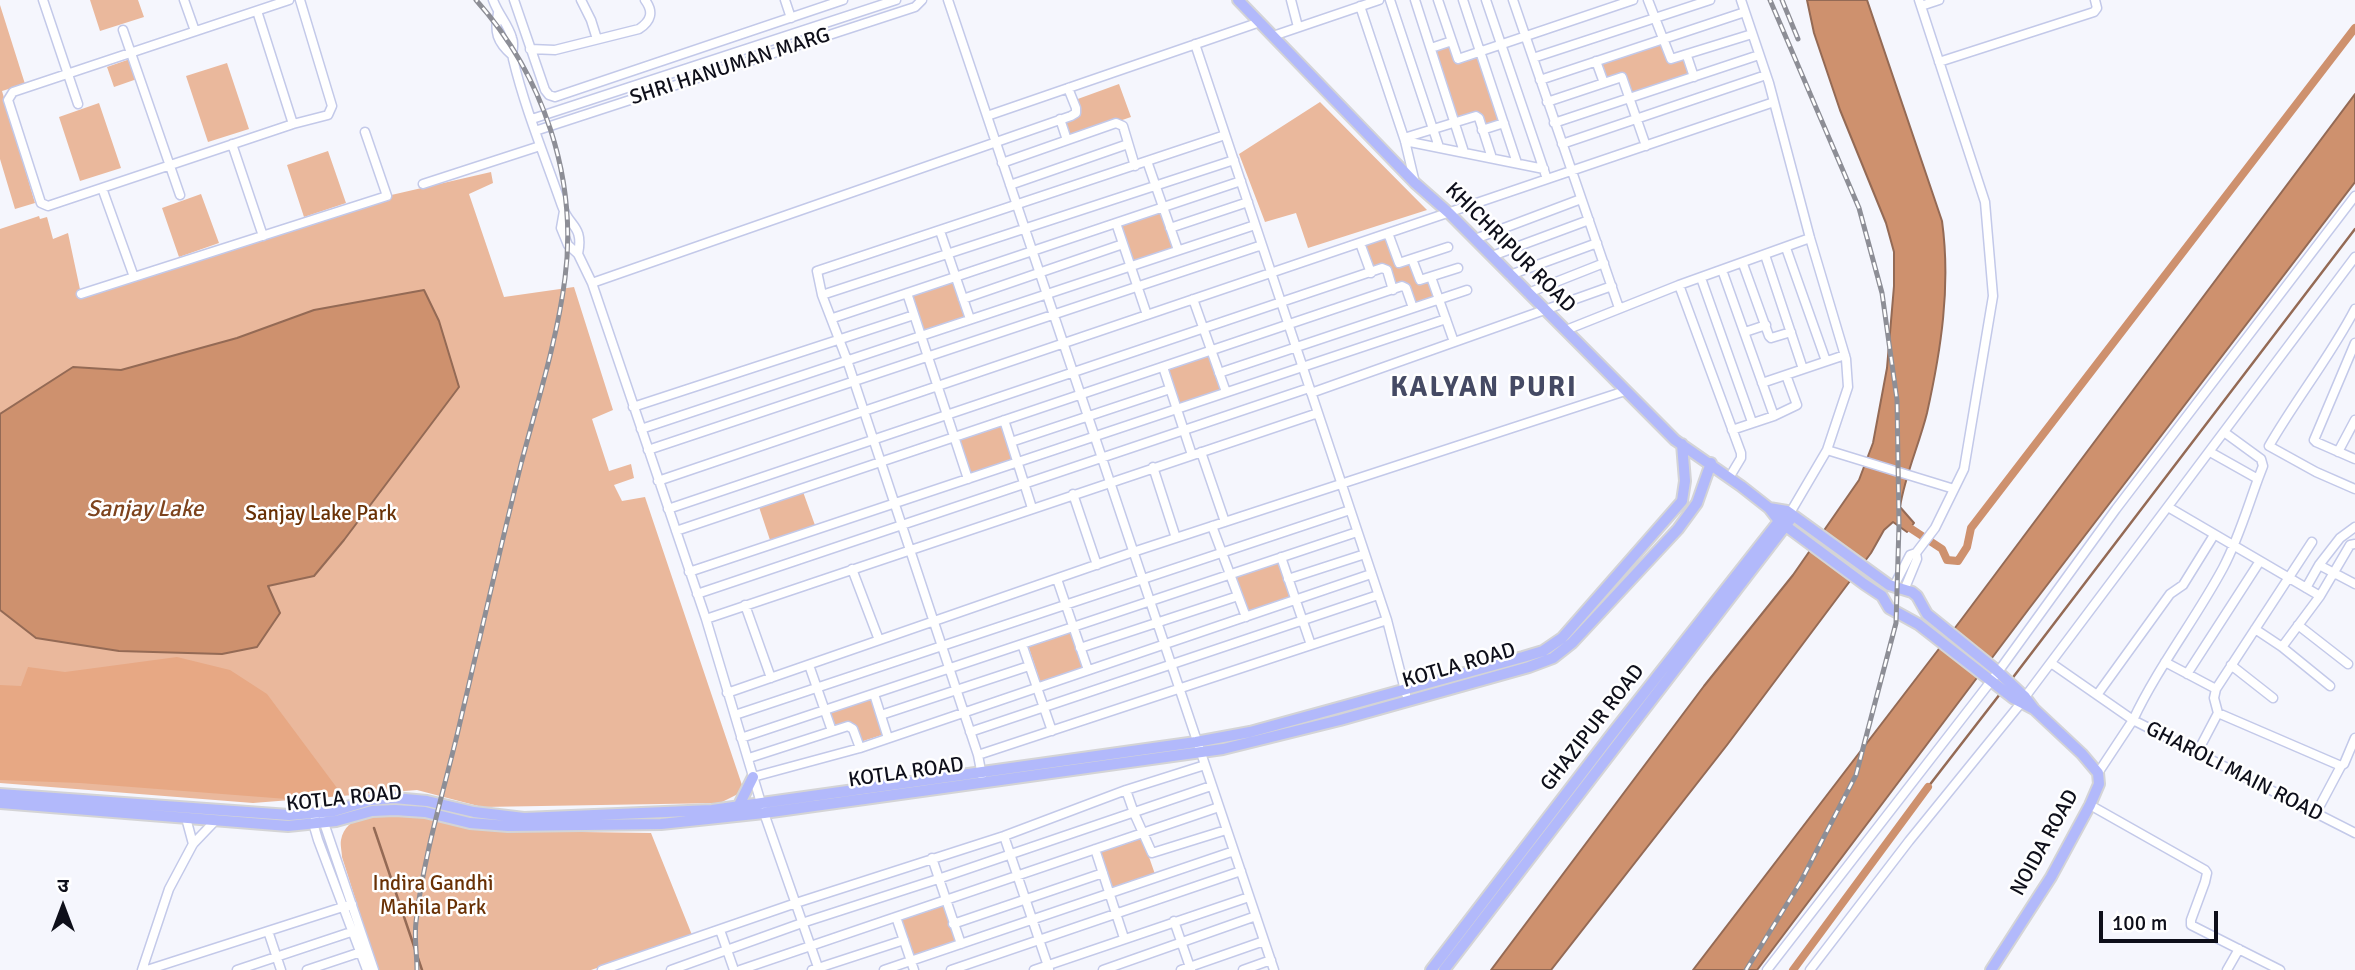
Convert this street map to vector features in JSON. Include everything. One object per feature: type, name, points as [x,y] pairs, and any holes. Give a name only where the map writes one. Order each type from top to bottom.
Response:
[{"type":"main road","name":"KHICHRIPUR ROAD","points":[[1238,0],[1415,183],[1449,213],[1675,440],[1711,463],[1769,508],[1786,526],[1864,584]]},
{"type":"main road","points":[[1682,444],[1685,495],[1696,503]]},
{"type":"main road","name":"KOTLA ROAD","points":[[0,803],[288,826],[318,819],[395,810],[425,812],[470,823],[508,827],[661,824],[1198,747],[1528,662],[1553,658],[1572,643],[1676,532],[1696,503],[1711,463]]},
{"type":"main road","name":"KOTLA ROAD","points":[[1528,662],[1562,638],[1669,519],[1685,495]]},
{"type":"main road","name":"KHICHRIPUR ROAD","points":[[1769,508],[1793,515]]},
{"type":"main road","name":"NOIDA ROAD","points":[[1793,515],[1871,573],[1917,596],[1943,636]]},
{"type":"main road","name":"GHAZIPUR ROAD","points":[[1444,970],[1793,515]]},
{"type":"main road","name":"GHAZIPUR ROAD","points":[[1431,970],[1611,735],[1786,526]]},
{"type":"main road","name":"NOIDA ROAD","points":[[1864,584],[1882,596],[1889,608],[1943,636],[1996,677],[2082,754],[2098,773],[2099,784],[2090,806],[2051,877],[1991,970]]},
{"type":"main road","points":[[1882,596],[1896,586]]},
{"type":"main road","points":[[1907,618],[1920,615],[1922,607]]},
{"type":"main road","points":[[737,807],[753,777]]},
{"type":"main road","name":"KOTLA ROAD","points":[[0,794],[318,819],[370,800],[394,798],[524,818],[763,808]]},
{"type":"street","points":[[43,0],[78,104]]},
{"type":"street","points":[[184,0],[195,31]]},
{"type":"street","points":[[289,0],[13,92],[8,100],[42,205],[48,206],[328,114],[332,106],[300,0]]},
{"type":"street","points":[[494,0],[514,42],[512,55],[540,146],[564,211],[574,222],[581,241],[579,254]]},
{"type":"street","points":[[514,0],[545,90],[549,95],[558,96],[844,0]]},
{"type":"street","points":[[581,0],[597,39]]},
{"type":"street","points":[[530,49],[555,50],[639,29],[650,17],[651,11],[645,0]]},
{"type":"street","points":[[785,0],[791,18]]},
{"type":"street","name":"SHRI HANUMAN MARG","points":[[533,119],[896,0]]},
{"type":"street","name":"SHRI HANUMAN MARG","points":[[535,131],[915,7],[922,0]]},
{"type":"street","points":[[948,0],[1274,970]]},
{"type":"street","points":[[1291,0],[1298,27]]},
{"type":"street","points":[[1273,36],[1379,0]]},
{"type":"street","points":[[1390,0],[1439,147]]},
{"type":"street","points":[[1415,0],[1464,152]]},
{"type":"street","points":[[1438,0],[1458,59],[1633,0]]},
{"type":"street","points":[[1463,0],[1517,163]]},
{"type":"street","points":[[1486,0],[1547,179]]},
{"type":"street","points":[[1513,0],[1619,307]]},
{"type":"street","points":[[1648,0],[1671,59],[1752,34]]},
{"type":"street","points":[[1533,58],[1710,0]]},
{"type":"street","points":[[1741,0],[1774,102],[1810,239],[1845,355],[1848,387],[1827,450],[1793,515]]},
{"type":"street","points":[[1896,586],[1910,555],[1916,553],[1935,528],[1964,469],[1993,296],[1985,202],[1920,3],[1939,0]]},
{"type":"street","points":[[1939,62],[2094,12],[2097,8],[2095,0]]},
{"type":"street","points":[[1360,6],[1405,140],[1415,183]]},
{"type":"street","points":[[257,11],[293,124]]},
{"type":"street","points":[[1540,80],[1745,12]]},
{"type":"street","points":[[498,13],[494,29],[501,46],[512,55]]},
{"type":"street","points":[[987,116],[1260,22]]},
{"type":"street","points":[[123,30],[180,195]]},
{"type":"street","points":[[1431,48],[1452,41]]},
{"type":"street","points":[[1195,44],[1387,620],[1406,695]]},
{"type":"street","points":[[1555,123],[1759,55]]},
{"type":"street","points":[[1687,56],[1694,77]]},
{"type":"street","points":[[1596,61],[1604,83]]},
{"type":"street","points":[[1562,144],[1766,75]]},
{"type":"street","points":[[1547,102],[1622,77],[1646,146]]},
{"type":"street","points":[[592,283],[1076,113],[1068,88]]},
{"type":"street","points":[[658,481],[1774,102]]},
{"type":"street","points":[[1405,140],[1477,116],[1492,158]]},
{"type":"street","points":[[1060,119],[1067,140]]},
{"type":"street","points":[[1482,130],[1504,122]]},
{"type":"street","points":[[1002,163],[1116,123],[1123,127],[1135,166]]},
{"type":"street","points":[[81,294],[387,196],[365,132]]},
{"type":"street","points":[[983,778],[978,755],[833,318],[822,295],[817,271],[1225,135]]},
{"type":"street","points":[[1405,140],[1544,169]]},
{"type":"street","points":[[232,144],[263,236]]},
{"type":"street","points":[[1010,186],[1128,144]]},
{"type":"street","points":[[423,184],[540,146]]},
{"type":"street","points":[[822,295],[1234,160]]},
{"type":"street","points":[[1147,161],[1178,250]]},
{"type":"street","points":[[833,318],[1241,181]]},
{"type":"street","points":[[102,188],[134,277]]},
{"type":"street","points":[[1768,970],[1996,677],[2132,488],[2355,196]]},
{"type":"street","points":[[1475,239],[1581,199]]},
{"type":"street","points":[[1170,228],[1248,202]]},
{"type":"street","points":[[564,211],[561,228],[568,245],[579,254],[592,283],[706,619],[753,777],[811,946],[816,969],[904,940]]},
{"type":"street","points":[[1492,256],[1588,220]]},
{"type":"street","points":[[1116,223],[1147,315]]},
{"type":"street","points":[[640,429],[1255,225]]},
{"type":"street","points":[[940,231],[970,319]]},
{"type":"street","points":[[1388,233],[1398,262],[1401,263],[1448,247]]},
{"type":"street","points":[[1566,330],[1619,307],[1810,239]]},
{"type":"street","points":[[1360,243],[1371,273]]},
{"type":"street","points":[[1510,275],[1597,243]]},
{"type":"street","points":[[963,299],[1124,244]]},
{"type":"street","points":[[648,450],[1262,245]]},
{"type":"street","points":[[1786,248],[1826,362]]},
{"type":"street","points":[[1765,255],[1803,369]]},
{"type":"street","points":[[1810,970],[2020,697],[2051,663],[2355,257]]},
{"type":"street","points":[[1412,259],[1420,280],[1458,268]]},
{"type":"street","points":[[1528,293],[1604,263]]},
{"type":"street","points":[[1744,264],[1771,338],[1791,332]]},
{"type":"street","points":[[668,509],[1385,268],[1393,290]]},
{"type":"street","points":[[1722,270],[1774,416]]},
{"type":"street","points":[[1432,277],[1454,342]]},
{"type":"street","points":[[1701,278],[1752,422]]},
{"type":"street","points":[[1679,285],[1741,453],[1741,458],[1729,478]]},
{"type":"street","points":[[676,531],[1405,286],[1413,308]]},
{"type":"street","points":[[697,594],[1183,430],[1454,342],[1612,286]]},
{"type":"street","points":[[1219,373],[1467,290]]},
{"type":"street","points":[[906,293],[968,479]]},
{"type":"street","points":[[1193,299],[1226,392]]},
{"type":"street","points":[[2261,459],[2287,415],[2339,341],[2355,309]]},
{"type":"street","points":[[633,407],[914,315]]},
{"type":"street","points":[[690,572],[1446,319]]},
{"type":"street","points":[[1745,332],[1766,325]]},
{"type":"street","points":[[2355,344],[2315,437],[2316,442],[2355,458]]},
{"type":"street","points":[[1762,383],[1845,355]]},
{"type":"street","points":[[1163,367],[1183,430],[1196,453],[1225,522]]},
{"type":"street","points":[[1732,430],[1797,405],[1786,375]]},
{"type":"street","points":[[1011,442],[1170,389]]},
{"type":"street","points":[[727,693],[1133,552],[1625,391]]},
{"type":"street","points":[[706,619],[1318,412]]},
{"type":"street","points":[[1004,420],[1032,508]]},
{"type":"street","points":[[2338,452],[2355,420]]},
{"type":"street","points":[[2051,663],[2133,720],[2223,568],[2251,505],[2263,466],[2261,459],[2224,432]]},
{"type":"street","points":[[2269,446],[2316,472],[2355,489]]},
{"type":"street","points":[[1827,450],[1954,489]]},
{"type":"street","points":[[2210,452],[2258,479]]},
{"type":"street","points":[[1153,467],[1176,538]]},
{"type":"street","points":[[1073,494],[1097,565]]},
{"type":"street","points":[[2168,507],[2320,596]]},
{"type":"street","points":[[734,715],[1350,510]]},
{"type":"street","points":[[1212,526],[1246,617]]},
{"type":"street","points":[[2306,587],[2340,538],[2355,527]]},
{"type":"street","points":[[741,738],[1357,532]]},
{"type":"street","points":[[2097,695],[2170,594],[2183,585],[2214,535]]},
{"type":"street","points":[[2197,753],[2218,713],[2214,698],[2216,689],[2312,542]]},
{"type":"street","points":[[2282,647],[2320,596],[2350,545],[2355,544]]},
{"type":"street","points":[[1288,579],[1364,554]]},
{"type":"street","points":[[1281,557],[1311,645]]},
{"type":"street","points":[[2188,674],[2260,561]]},
{"type":"street","points":[[2319,565],[2355,584]]},
{"type":"street","points":[[852,569],[878,640]]},
{"type":"street","points":[[753,777],[860,748],[1371,574]]},
{"type":"street","points":[[1057,579],[1088,670]]},
{"type":"street","points":[[970,732],[1378,595]]},
{"type":"street","points":[[1080,648],[1238,596]]},
{"type":"street","points":[[745,605],[771,678]]},
{"type":"street","points":[[978,755],[1387,620]]},
{"type":"street","points":[[2298,625],[2348,664]]},
{"type":"street","points":[[2255,629],[2330,686]]},
{"type":"street","points":[[1022,644],[1052,731]]},
{"type":"street","points":[[2165,662],[2216,689]]},
{"type":"street","points":[[809,665],[832,731]]},
{"type":"street","points":[[2231,665],[2273,698]]},
{"type":"street","points":[[881,715],[1029,666]]},
{"type":"street","points":[[874,694],[888,738]]},
{"type":"street","points":[[2218,713],[2341,766]]},
{"type":"street","name":"GHAROLI MAIN ROAD","points":[[2098,773],[2133,720],[2355,833]]},
{"type":"street","points":[[749,758],[851,726],[860,748]]},
{"type":"street","points":[[2316,813],[2355,738]]},
{"type":"street","points":[[602,970],[796,903],[1004,836],[1126,790],[1205,765]]},
{"type":"street","points":[[671,970],[802,923],[1212,786]]},
{"type":"street","points":[[1126,790],[1133,813],[1153,854],[1226,830]]},
{"type":"street","points":[[2090,806],[2205,870],[2206,882],[2190,920],[2191,925],[2280,970]]},
{"type":"street","points":[[740,970],[1219,807]]},
{"type":"street","points":[[186,818],[193,844]]},
{"type":"street","points":[[318,819],[374,970]]},
{"type":"street","points":[[145,970],[169,889],[193,844],[215,821]]},
{"type":"street","points":[[1004,836],[1048,968]]},
{"type":"street","points":[[1095,849],[1124,938]]},
{"type":"street","points":[[884,970],[912,965],[961,944],[1234,851]]},
{"type":"street","points":[[932,858],[961,944]]},
{"type":"street","points":[[951,970],[1241,871]]},
{"type":"street","points":[[953,923],[1026,901],[1102,873]]},
{"type":"street","points":[[1034,970],[1048,968],[1124,938],[1249,897]]},
{"type":"street","points":[[145,970],[348,905]]},
{"type":"street","points":[[348,905],[367,970]]},
{"type":"street","points":[[1103,970],[1256,916]]},
{"type":"street","points":[[896,917],[912,965]]},
{"type":"street","points":[[1174,921],[1191,968]]},
{"type":"street","points":[[720,930],[734,970]]},
{"type":"street","points":[[268,931],[281,970]]},
{"type":"street","points":[[237,970],[354,931]]},
{"type":"street","points":[[1181,970],[1264,941]]},
{"type":"street","points":[[2227,970],[2239,948]]},
{"type":"street","points":[[307,970],[361,952]]},
{"type":"street","points":[[1243,970],[1271,960]]},
{"type":"green space","points":[[90,0],[138,0],[144,17],[100,31]]},
{"type":"green space","points":[[0,5],[25,84],[2,91],[35,203],[15,209],[0,159]]},
{"type":"green space","points":[[1661,42],[1669,63],[1686,58],[1692,75],[1630,95],[1624,75],[1606,81],[1599,62]]},
{"type":"green space","points":[[1452,43],[1458,61],[1479,55],[1501,121],[1484,127],[1479,113],[1457,120],[1433,49]]},
{"type":"green space","points":[[130,59],[137,79],[114,87],[107,67]]},
{"type":"green space","points":[[227,63],[249,129],[208,142],[186,76]]},
{"type":"green space","points":[[1119,84],[1131,117],[1070,138],[1064,120],[1080,114],[1075,100]]},
{"type":"green space","points":[[1320,102],[1427,210],[1308,248],[1296,213],[1265,222],[1239,154]]},
{"type":"green space","points":[[99,103],[121,168],[80,181],[59,117]]},
{"type":"green space","points":[[328,151],[346,203],[304,217],[287,165]]},
{"type":"green space","name":"Sanjay Lake Park","points":[[491,172],[493,183],[469,194],[504,297],[574,287],[613,410],[592,419],[609,471],[631,464],[634,478],[614,485],[622,501],[645,497],[744,791],[720,803],[482,807],[417,790],[253,803],[0,783],[0,229],[39,216],[40,219],[47,217],[53,239],[68,233],[81,294],[387,196]]},
{"type":"green space","points":[[201,194],[219,243],[179,257],[162,208]]},
{"type":"green space","points":[[1162,210],[1175,249],[1132,264],[1119,225]]},
{"type":"green space","points":[[1388,238],[1398,266],[1410,262],[1418,284],[1430,280],[1436,298],[1415,305],[1406,282],[1394,286],[1386,264],[1372,269],[1364,246]]},
{"type":"green space","points":[[953,279],[967,318],[922,333],[909,294]]},
{"type":"green space","points":[[1209,353],[1223,392],[1178,407],[1165,368]]},
{"type":"green space","points":[[1002,423],[1014,460],[970,475],[958,437]]},
{"type":"green space","points":[[802,489],[816,528],[771,543],[758,504]]},
{"type":"green space","points":[[1278,560],[1292,599],[1247,614],[1235,575]]},
{"type":"green space","points":[[1072,630],[1086,669],[1041,684],[1028,645]]},
{"type":"green space","points":[[872,697],[885,734],[860,742],[853,723],[834,729],[828,711]]},
{"type":"green space","name":"Indira Gandhi Mahila Park","points":[[397,813],[511,831],[651,833],[692,935],[591,970],[378,970],[342,857],[341,842],[344,831],[356,821]]},
{"type":"green space","points":[[1142,837],[1156,877],[1111,891],[1099,852]]},
{"type":"green space","points":[[943,905],[957,944],[912,959],[899,920]]},
{"type":"shaded area","points":[[177,657],[230,670],[267,694],[343,796],[287,799],[80,783],[0,780],[0,685],[21,686],[28,667],[65,672]]},
{"type":"water","points":[[1807,0],[1867,0],[1942,221],[1945,294],[1937,366],[1927,413],[1900,507],[1914,523],[1907,532],[1893,522],[1884,530],[1871,553],[1727,745],[1551,970],[1491,970],[1704,686],[1793,575],[1859,480],[1873,443],[1887,368],[1894,252],[1886,223],[1840,110],[1814,33]]},
{"type":"water","points":[[2355,94],[2355,182],[1757,970],[1693,970],[1961,620]]},
{"type":"water","name":"Sanjay Lake","points":[[424,290],[439,321],[459,387],[314,576],[268,586],[280,613],[257,647],[222,654],[119,651],[36,638],[0,610],[0,414],[73,367],[121,370],[237,338],[314,310]]},
{"type":"waterway","points":[[1910,528],[1942,549],[1947,560],[1958,561],[1967,547],[1971,528],[2355,28]]},
{"type":"waterway","points":[[2011,680],[2355,229]]},
{"type":"waterway","points":[[1928,787],[2000,694]]},
{"type":"waterway","points":[[1793,970],[1928,787]]},
{"type":"waterway","points":[[374,828],[422,970]]},
{"type":"railway","points":[[417,970],[415,928],[423,874],[521,464],[552,348],[565,278],[568,240],[560,166],[537,95],[500,29],[476,0]]},
{"type":"railway","points":[[1746,970],[1800,883],[1856,775],[1896,623],[1899,525],[1897,400],[1882,293],[1859,208],[1770,0]]},
{"type":"railway","points":[[1782,0],[1798,39]]},
{"type":"district","name":"KALYAN PURI","points":[[1484,389]]}]
